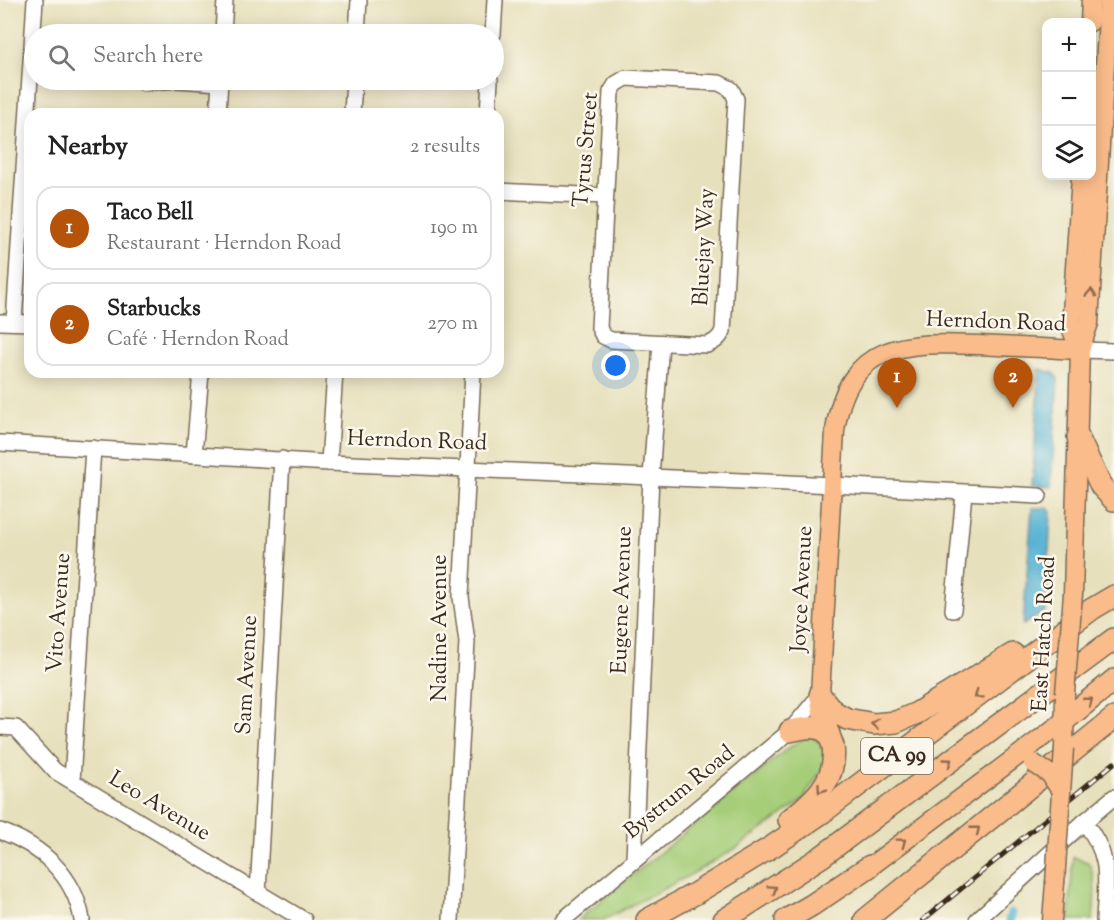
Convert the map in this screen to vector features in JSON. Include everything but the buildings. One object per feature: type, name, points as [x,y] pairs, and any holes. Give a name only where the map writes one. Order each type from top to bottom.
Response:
[{"type":"highway","points":[[1078,437],[1101,486],[1114,500]]},
{"type":"highway","name":"CA 99","points":[[647,920],[773,846],[823,812],[1092,609],[1114,596]]},
{"type":"highway","points":[[820,695],[833,711],[847,719],[874,724],[896,722],[917,713],[1035,640],[1092,609]]},
{"type":"highway","name":"CA 99","points":[[724,920],[821,857],[1114,639]]},
{"type":"highway","points":[[1064,721],[1114,680]]},
{"type":"highway","points":[[696,893],[818,795],[824,787],[832,766],[833,745],[820,695]]},
{"type":"highway","points":[[865,920],[1114,718]]},
{"type":"highway","points":[[790,731],[815,727],[822,728],[829,735]]},
{"type":"highway","points":[[786,920],[870,866]]},
{"type":"main road","points":[[1090,18],[1091,0]]},
{"type":"main road","name":"East Hatch Road","points":[[1052,920],[1073,594],[1080,350],[1089,323],[1108,0]]},
{"type":"main road","name":"East Hatch Road","points":[[1080,180],[1071,328],[1080,350]]},
{"type":"main road","name":"Herndon Road","points":[[833,485],[835,431],[844,396],[856,375],[877,357],[903,346],[934,343],[1080,350]]},
{"type":"main road","name":"Joyce Avenue","points":[[820,695],[833,485]]},
{"type":"main road","points":[[808,920],[870,866],[1064,721]]},
{"type":"main road","points":[[1001,768],[1017,763],[1033,763],[1050,774],[1061,791]]},
{"type":"street","points":[[34,24],[35,0]]},
{"type":"street","points":[[224,24],[225,0]]},
{"type":"street","points":[[358,24],[359,0]]},
{"type":"street","points":[[494,24],[495,0]]},
{"type":"street","name":"Tyrus Street","points":[[661,343],[611,340],[603,336],[598,328],[611,92],[616,84],[626,78],[719,83],[731,89]]},
{"type":"street","name":"Bluejay Way","points":[[661,343],[707,345],[716,341],[723,331],[735,99],[731,89]]},
{"type":"street","points":[[28,108],[29,90]]},
{"type":"street","points":[[218,108],[219,90]]},
{"type":"street","points":[[352,108],[353,90]]},
{"type":"street","points":[[488,108],[489,90]]},
{"type":"street","points":[[15,322],[24,177]]},
{"type":"street","points":[[504,192],[605,196]]},
{"type":"street","name":"Eugene Avenue","points":[[634,860],[651,477],[661,343]]},
{"type":"street","name":"Herndon Road","points":[[1080,350],[1114,351]]},
{"type":"street","points":[[194,454],[200,378]]},
{"type":"street","points":[[329,463],[335,378]]},
{"type":"street","name":"Nadine Avenue","points":[[451,920],[467,642],[461,597],[473,378]]},
{"type":"street","name":"Herndon Road","points":[[0,443],[329,463],[1039,496]]},
{"type":"street","name":"Vito Avenue","points":[[72,781],[93,448]]},
{"type":"street","name":"Sam Avenue","points":[[258,893],[282,459]]},
{"type":"street","points":[[953,610],[964,493]]},
{"type":"street","name":"Bystrum Road","points":[[563,920],[790,731],[820,695]]},
{"type":"street","name":"Leo Avenue","points":[[0,727],[16,728],[55,771],[304,920]]},
{"type":"street","points":[[977,920],[1114,797]]},
{"type":"street","points":[[1084,822],[1099,842],[1106,864],[1110,888],[1104,920]]},
{"type":"street","points":[[0,831],[29,844],[54,864],[69,884],[76,898],[82,920]]},
{"type":"green space","points":[[811,737],[824,750],[826,762],[802,801],[736,848],[692,874],[603,920],[578,920],[788,748]]},
{"type":"green space","points":[[1073,857],[1088,862],[1091,869],[1095,890],[1093,920],[1069,920]]},
{"type":"water","points":[[1040,369],[1054,373],[1058,379],[1051,487],[1032,486]]},
{"type":"water","points":[[1032,508],[1048,508],[1051,512],[1046,611],[1023,625]]},
{"type":"waterway","points":[[1010,920],[1011,914]]},
{"type":"railway","points":[[923,920],[1114,763]]},
{"type":"place","name":"Taco Bell","points":[[897,408]]},
{"type":"place","name":"Starbucks","points":[[1013,408]]}]
